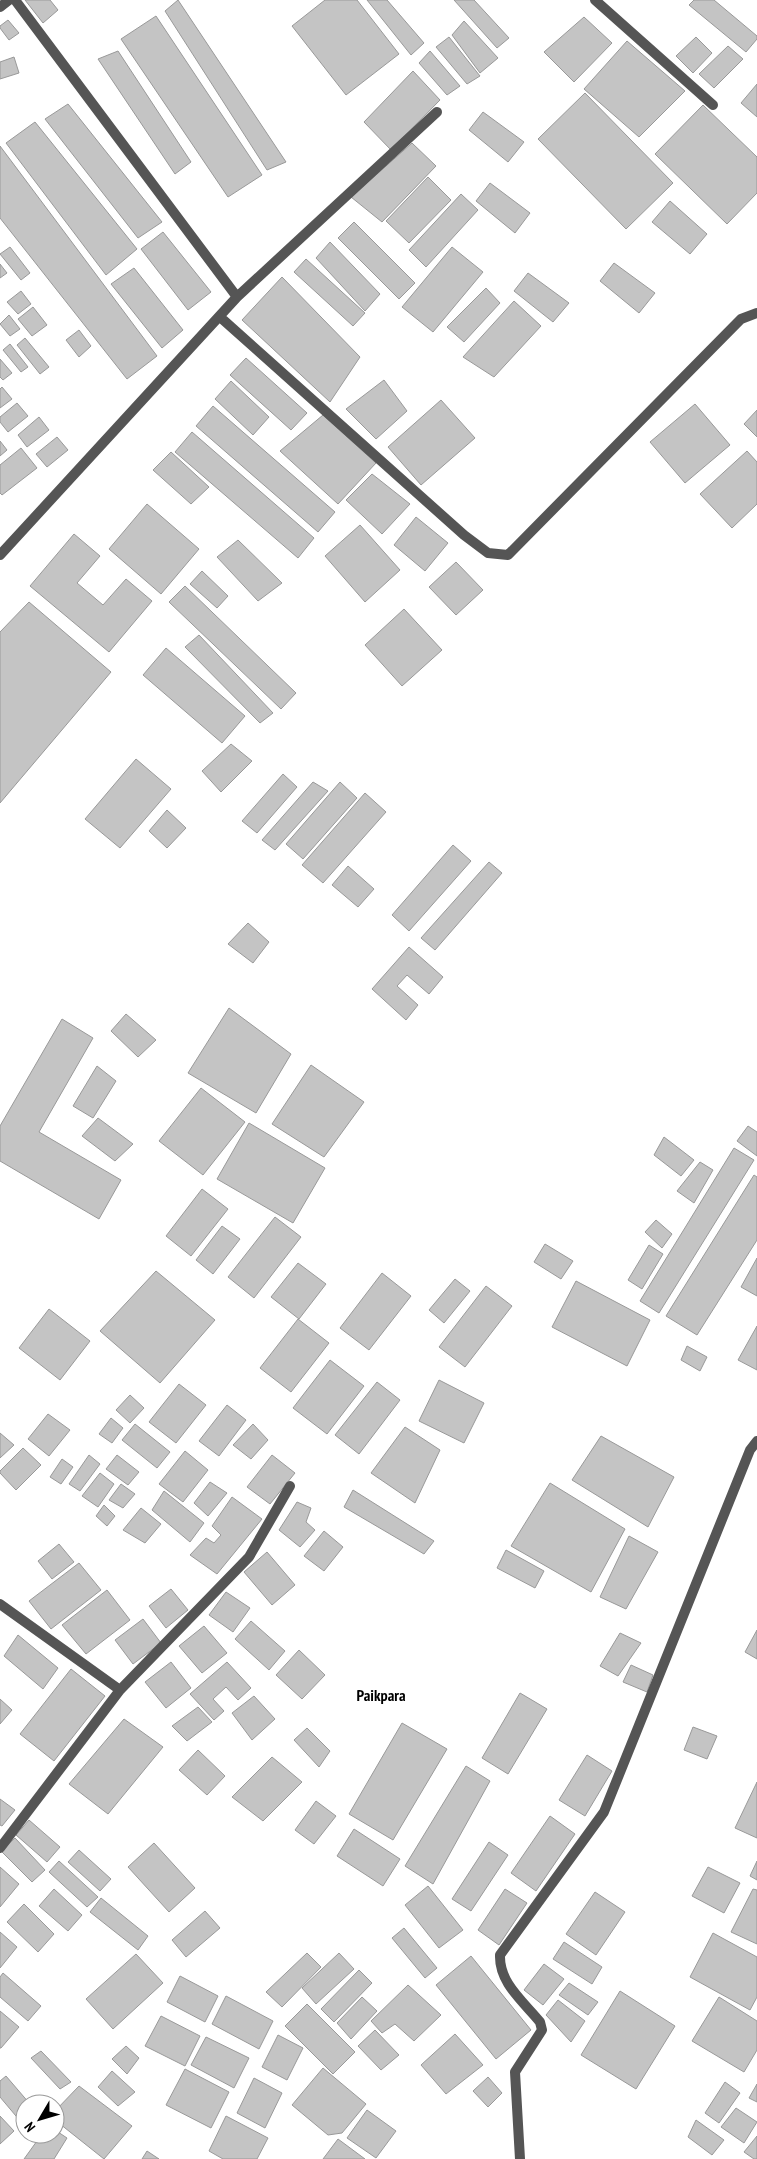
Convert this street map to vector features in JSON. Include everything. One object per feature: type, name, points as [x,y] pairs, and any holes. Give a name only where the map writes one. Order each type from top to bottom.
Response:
[{"type":"street","points":[[0,7],[9,0]]},
{"type":"street","points":[[15,0],[237,297]]},
{"type":"street","points":[[595,0],[712,105]]},
{"type":"street","points":[[0,554],[237,297],[437,112]]},
{"type":"street","points":[[220,317],[464,535],[488,553],[508,555],[740,319],[757,313]]},
{"type":"street","points":[[520,2159],[515,2072],[542,2030],[540,2022],[504,1978],[500,1967],[500,1954],[604,1812],[746,1459],[757,1441]]},
{"type":"street","points":[[0,1848],[120,1690],[248,1557],[290,1486]]},
{"type":"street","points":[[0,1604],[120,1690]]},
{"type":"building","points":[[25,0],[50,0],[58,10],[43,23]]},
{"type":"building","points":[[178,0],[286,162],[267,170],[165,11]]},
{"type":"building","points":[[325,0],[357,0],[399,54],[346,95],[292,26]]},
{"type":"building","points":[[367,0],[387,0],[424,43],[411,55]]},
{"type":"building","points":[[454,0],[474,0],[509,38],[497,48]]},
{"type":"building","points":[[694,0],[714,0],[757,36],[757,39],[746,52],[689,5]]},
{"type":"building","points":[[156,16],[262,175],[228,197],[121,39]]},
{"type":"building","points":[[584,17],[612,43],[574,82],[544,52]]},
{"type":"building","points":[[8,20],[19,33],[9,40],[0,28]]},
{"type":"building","points":[[464,21],[498,58],[480,73],[452,35]]},
{"type":"building","points":[[449,37],[480,76],[467,84],[436,47]]},
{"type":"building","points":[[696,37],[712,53],[693,73],[676,56]]},
{"type":"building","points":[[627,41],[685,91],[639,137],[584,89]]},
{"type":"building","points":[[728,46],[743,59],[714,88],[699,74]]},
{"type":"building","points":[[118,51],[191,162],[175,174],[98,59]]},
{"type":"building","points":[[430,51],[460,86],[447,95],[419,63]]},
{"type":"building","points":[[14,57],[19,73],[0,79],[0,62]]},
{"type":"building","points":[[413,71],[440,100],[391,150],[364,122]]},
{"type":"building","points":[[757,84],[757,117],[741,103]]},
{"type":"building","points":[[585,93],[673,183],[626,229],[538,139]]},
{"type":"building","points":[[68,104],[162,222],[138,238],[45,119]]},
{"type":"building","points":[[703,105],[757,157],[757,193],[727,224],[655,154]]},
{"type":"building","points":[[483,112],[524,142],[508,162],[469,130]]},
{"type":"building","points":[[35,122],[137,249],[106,275],[6,143]]},
{"type":"building","points":[[412,143],[436,166],[382,222],[351,197]]},
{"type":"building","points":[[0,146],[157,356],[127,379],[0,218]]},
{"type":"building","points":[[428,177],[451,200],[409,243],[386,221]]},
{"type":"building","points":[[490,183],[530,213],[515,233],[476,201]]},
{"type":"building","points":[[461,194],[478,210],[426,267],[409,250]]},
{"type":"building","points":[[670,201],[707,234],[690,254],[652,222]]},
{"type":"building","points":[[354,222],[415,283],[399,299],[338,238]]},
{"type":"building","points":[[163,232],[211,292],[188,310],[141,249]]},
{"type":"building","points":[[330,242],[380,294],[365,311],[316,258]]},
{"type":"building","points":[[10,247],[30,273],[21,280],[0,254]]},
{"type":"building","points":[[452,247],[483,272],[433,332],[402,307]]},
{"type":"building","points":[[306,259],[365,313],[353,326],[294,272]]},
{"type":"building","points":[[614,263],[655,293],[639,313],[600,281]]},
{"type":"building","points":[[0,264],[7,273],[0,278]]},
{"type":"building","points":[[134,268],[183,330],[162,348],[111,284]]},
{"type":"building","points":[[528,273],[569,303],[553,322],[514,291]]},
{"type":"building","points":[[282,277],[360,357],[330,402],[242,320]]},
{"type":"building","points":[[486,288],[500,303],[464,342],[447,327]]},
{"type":"building","points":[[21,291],[31,304],[18,314],[7,302]]},
{"type":"building","points":[[514,301],[541,326],[494,377],[463,357]]},
{"type":"building","points":[[33,307],[47,325],[32,336],[18,319]]},
{"type":"building","points":[[9,315],[20,329],[10,336],[0,324]]},
{"type":"building","points":[[79,330],[91,346],[79,357],[66,340]]},
{"type":"building","points":[[25,338],[49,367],[40,374],[17,345]]},
{"type":"building","points":[[10,344],[28,367],[21,372],[3,350]]},
{"type":"building","points":[[246,358],[307,413],[291,430],[230,375]]},
{"type":"building","points":[[0,359],[12,373],[3,380],[0,377]]},
{"type":"building","points":[[384,380],[407,411],[376,439],[346,409]]},
{"type":"building","points":[[231,381],[269,417],[253,435],[215,399]]},
{"type":"building","points":[[2,387],[12,399],[0,408],[0,389]]},
{"type":"building","points":[[441,400],[475,438],[421,485],[388,447]]},
{"type":"building","points":[[17,403],[28,416],[8,432],[0,422],[0,417]]},
{"type":"building","points":[[695,404],[730,445],[685,483],[650,442]]},
{"type":"building","points":[[213,406],[335,512],[318,532],[196,426]]},
{"type":"building","points":[[757,410],[757,437],[744,424]]},
{"type":"building","points":[[323,415],[376,463],[338,504],[280,451]]},
{"type":"building","points":[[39,417],[49,430],[27,447],[18,435]]},
{"type":"building","points":[[192,432],[314,538],[298,558],[175,452]]},
{"type":"building","points":[[57,437],[68,450],[47,467],[36,454]]},
{"type":"building","points":[[0,441],[7,450],[0,456]]},
{"type":"building","points":[[21,448],[37,468],[2,495],[0,493],[0,465]]},
{"type":"building","points":[[747,451],[757,462],[757,504],[732,528],[700,494]]},
{"type":"building","points":[[171,452],[209,487],[191,504],[153,470]]},
{"type":"building","points":[[372,474],[410,504],[382,534],[346,500]]},
{"type":"building","points":[[147,504],[199,549],[161,594],[109,549]]},
{"type":"building","points":[[416,517],[448,543],[425,571],[394,545]]},
{"type":"building","points":[[360,525],[400,570],[365,602],[325,556]]},
{"type":"building","points":[[74,534],[100,556],[77,583],[103,605],[126,579],[152,601],[109,652],[30,586]]},
{"type":"building","points":[[238,540],[282,583],[258,601],[217,557]]},
{"type":"building","points":[[456,562],[483,590],[456,615],[429,587]]},
{"type":"building","points":[[202,571],[228,596],[217,608],[190,584]]},
{"type":"building","points":[[185,586],[296,693],[281,709],[169,602]]},
{"type":"building","points":[[29,602],[111,672],[0,803],[0,632]]},
{"type":"building","points":[[404,609],[442,650],[402,686],[365,645]]},
{"type":"building","points":[[199,635],[273,713],[260,723],[185,647]]},
{"type":"building","points":[[166,648],[245,716],[222,743],[143,675]]},
{"type":"building","points":[[231,744],[252,761],[221,792],[202,771]]},
{"type":"building","points":[[136,759],[171,789],[120,848],[85,819]]},
{"type":"building","points":[[283,774],[297,787],[257,833],[242,821]]},
{"type":"building","points":[[313,782],[328,791],[275,850],[262,840]]},
{"type":"building","points":[[340,782],[357,798],[303,859],[286,844]]},
{"type":"building","points":[[365,793],[386,812],[323,883],[302,865]]},
{"type":"building","points":[[167,810],[186,828],[167,848],[149,831]]},
{"type":"building","points":[[453,845],[471,861],[409,931],[392,915]]},
{"type":"building","points":[[489,862],[502,873],[435,950],[421,938]]},
{"type":"building","points":[[348,866],[374,889],[358,907],[332,885]]},
{"type":"building","points":[[248,923],[269,942],[253,963],[228,944]]},
{"type":"building","points":[[409,947],[443,977],[429,994],[407,975],[397,986],[418,1005],[406,1020],[372,989]]},
{"type":"building","points":[[229,1008],[291,1054],[256,1113],[188,1073]]},
{"type":"building","points":[[126,1014],[156,1040],[138,1057],[111,1031]]},
{"type":"building","points":[[62,1019],[93,1038],[39,1132],[121,1180],[99,1219],[0,1161],[0,1126]]},
{"type":"building","points":[[311,1065],[364,1102],[324,1157],[272,1124]]},
{"type":"building","points":[[97,1066],[116,1081],[93,1118],[73,1106]]},
{"type":"building","points":[[201,1088],[245,1122],[203,1175],[159,1141]]},
{"type":"building","points":[[98,1118],[133,1144],[115,1161],[82,1136]]},
{"type":"building","points":[[249,1123],[325,1168],[293,1223],[217,1179]]},
{"type":"building","points":[[748,1126],[757,1132],[757,1156],[737,1141]]},
{"type":"building","points":[[664,1137],[694,1160],[681,1176],[654,1155]]},
{"type":"building","points":[[734,1148],[754,1160],[659,1313],[640,1301]]},
{"type":"building","points":[[700,1162],[713,1170],[694,1203],[677,1191]]},
{"type":"building","points":[[754,1175],[757,1177],[757,1240],[697,1335],[666,1316]]},
{"type":"building","points":[[202,1189],[228,1209],[191,1256],[166,1236]]},
{"type":"building","points":[[275,1217],[301,1237],[254,1298],[228,1277]]},
{"type":"building","points":[[656,1220],[672,1234],[662,1248],[645,1232]]},
{"type":"building","points":[[222,1226],[240,1239],[213,1274],[196,1260]]},
{"type":"building","points":[[545,1244],[573,1261],[561,1279],[534,1262]]},
{"type":"building","points":[[649,1245],[663,1254],[642,1289],[628,1280]]},
{"type":"building","points":[[757,1258],[757,1296],[741,1287]]},
{"type":"building","points":[[298,1263],[326,1284],[299,1319],[271,1297]]},
{"type":"building","points":[[156,1271],[215,1320],[160,1383],[100,1331]]},
{"type":"building","points":[[382,1273],[411,1296],[369,1350],[340,1328]]},
{"type":"building","points":[[455,1279],[470,1291],[444,1323],[429,1310]]},
{"type":"building","points":[[576,1281],[650,1320],[627,1366],[552,1327]]},
{"type":"building","points":[[486,1286],[512,1306],[465,1367],[439,1347]]},
{"type":"building","points":[[49,1309],[90,1341],[60,1380],[19,1348]]},
{"type":"building","points":[[298,1319],[329,1343],[291,1392],[260,1368]]},
{"type":"building","points":[[757,1326],[757,1370],[738,1360]]},
{"type":"building","points":[[687,1346],[707,1357],[700,1371],[681,1360]]},
{"type":"building","points":[[330,1360],[364,1386],[327,1434],[293,1408]]},
{"type":"building","points":[[439,1380],[484,1403],[464,1443],[419,1421]]},
{"type":"building","points":[[377,1382],[400,1400],[359,1454],[335,1435]]},
{"type":"building","points":[[179,1384],[206,1405],[176,1443],[149,1422]]},
{"type":"building","points":[[130,1395],[144,1408],[130,1423],[116,1410]]},
{"type":"building","points":[[227,1405],[246,1420],[219,1456],[199,1441]]},
{"type":"building","points":[[48,1414],[70,1430],[49,1456],[28,1439]]},
{"type":"building","points":[[111,1418],[123,1428],[112,1443],[99,1434]]},
{"type":"building","points":[[135,1424],[170,1452],[157,1468],[122,1440]]},
{"type":"building","points":[[253,1424],[268,1440],[251,1459],[233,1445]]},
{"type":"building","points":[[405,1427],[440,1450],[415,1503],[371,1473]]},
{"type":"building","points":[[0,1433],[14,1445],[0,1458]]},
{"type":"building","points":[[601,1436],[674,1477],[648,1527],[572,1480]]},
{"type":"building","points":[[23,1448],[41,1465],[16,1490],[0,1471]]},
{"type":"building","points":[[185,1451],[208,1470],[183,1502],[159,1484]]},
{"type":"building","points":[[89,1455],[100,1464],[80,1491],[69,1484]]},
{"type":"building","points":[[117,1455],[139,1472],[128,1485],[106,1469]]},
{"type":"building","points":[[272,1455],[295,1473],[270,1504],[247,1487]]},
{"type":"building","points":[[62,1459],[73,1467],[61,1484],[50,1477]]},
{"type":"building","points":[[100,1473],[114,1484],[98,1507],[82,1496]]},
{"type":"building","points":[[210,1482],[227,1493],[208,1516],[194,1503]]},
{"type":"building","points":[[550,1483],[625,1529],[591,1592],[511,1546]]},
{"type":"building","points":[[121,1484],[135,1494],[123,1508],[109,1500]]},
{"type":"building","points":[[353,1490],[434,1541],[424,1554],[344,1507]]},
{"type":"building","points":[[164,1491],[204,1523],[190,1542],[152,1510]]},
{"type":"building","points":[[232,1497],[262,1519],[217,1574],[190,1555],[206,1538],[214,1543],[221,1535],[212,1526]]},
{"type":"building","points":[[297,1502],[311,1508],[306,1522],[315,1530],[300,1547],[279,1530]]},
{"type":"building","points":[[104,1505],[115,1516],[107,1526],[96,1516]]},
{"type":"building","points":[[141,1508],[161,1524],[145,1543],[123,1530]]},
{"type":"building","points":[[324,1531],[343,1547],[324,1571],[304,1556]]},
{"type":"building","points":[[629,1536],[658,1552],[626,1609],[600,1597]]},
{"type":"building","points":[[59,1544],[74,1562],[52,1579],[38,1561]]},
{"type":"building","points":[[506,1550],[544,1571],[535,1588],[497,1568]]},
{"type":"building","points":[[267,1552],[295,1585],[272,1605],[244,1572]]},
{"type":"building","points":[[79,1563],[101,1590],[51,1629],[29,1601]]},
{"type":"building","points":[[171,1589],[188,1610],[166,1628],[149,1606]]},
{"type":"building","points":[[107,1590],[130,1620],[86,1654],[62,1625]]},
{"type":"building","points":[[226,1592],[250,1608],[233,1632],[209,1615]]},
{"type":"building","points":[[143,1619],[161,1643],[133,1664],[115,1640]]},
{"type":"building","points":[[251,1621],[285,1651],[269,1670],[235,1639]]},
{"type":"building","points":[[204,1626],[227,1653],[202,1673],[179,1646]]},
{"type":"building","points":[[757,1630],[757,1659],[745,1652]]},
{"type":"building","points":[[620,1633],[641,1643],[618,1676],[600,1666]]},
{"type":"building","points":[[18,1635],[58,1668],[43,1689],[4,1656]]},
{"type":"building","points":[[299,1650],[325,1675],[302,1699],[276,1675]]},
{"type":"building","points":[[171,1662],[191,1688],[166,1708],[145,1682]]},
{"type":"building","points":[[227,1662],[251,1688],[238,1700],[226,1687],[213,1699],[224,1711],[214,1720],[190,1694]]},
{"type":"building","points":[[631,1665],[653,1675],[647,1692],[623,1682]]},
{"type":"building","points":[[71,1669],[105,1696],[54,1761],[20,1734]]},
{"type":"building","points":[[520,1693],[547,1709],[508,1774],[482,1758]]},
{"type":"building","points":[[254,1696],[275,1719],[252,1740],[232,1713]]},
{"type":"building","points":[[0,1699],[12,1710],[0,1724]]},
{"type":"building","points":[[198,1707],[212,1722],[187,1741],[172,1726]]},
{"type":"building","points":[[124,1719],[163,1747],[108,1814],[69,1784]]},
{"type":"building","points":[[402,1723],[447,1749],[393,1840],[349,1814]]},
{"type":"building","points":[[693,1727],[717,1736],[707,1759],[684,1750]]},
{"type":"building","points":[[307,1728],[330,1751],[319,1767],[294,1740]]},
{"type":"building","points":[[198,1750],[225,1776],[207,1795],[179,1770]]},
{"type":"building","points":[[587,1755],[612,1771],[585,1816],[559,1800]]},
{"type":"building","points":[[272,1757],[302,1782],[263,1821],[232,1797]]},
{"type":"building","points":[[466,1766],[490,1781],[433,1884],[405,1866]]},
{"type":"building","points":[[757,1782],[757,1838],[735,1828]]},
{"type":"building","points":[[0,1799],[15,1810],[2,1826],[0,1825]]},
{"type":"building","points":[[316,1801],[336,1816],[314,1844],[295,1830]]},
{"type":"building","points":[[550,1816],[575,1834],[536,1891],[511,1873]]},
{"type":"building","points":[[29,1820],[60,1847],[47,1862],[16,1835]]},
{"type":"building","points":[[354,1829],[400,1859],[383,1886],[337,1856]]},
{"type":"building","points":[[15,1838],[45,1870],[32,1882],[1,1851]]},
{"type":"building","points":[[489,1842],[508,1855],[471,1911],[452,1899]]},
{"type":"building","points":[[154,1843],[195,1888],[169,1912],[128,1867]]},
{"type":"building","points":[[79,1850],[111,1879],[100,1891],[68,1862]]},
{"type":"building","points":[[59,1861],[98,1897],[87,1907],[49,1872]]},
{"type":"building","points":[[757,1861],[757,1880],[750,1876]]},
{"type":"building","points":[[0,1867],[19,1884],[0,1907]]},
{"type":"building","points":[[708,1867],[740,1883],[724,1913],[692,1896]]},
{"type":"building","points":[[428,1886],[463,1930],[439,1948],[405,1905]]},
{"type":"building","points":[[54,1889],[82,1915],[68,1931],[39,1906]]},
{"type":"building","points":[[505,1889],[527,1903],[499,1945],[478,1930]]},
{"type":"building","points":[[753,1889],[757,1890],[757,1944],[731,1932]]},
{"type":"building","points":[[595,1892],[625,1912],[596,1955],[566,1934]]},
{"type":"building","points":[[101,1898],[148,1936],[138,1950],[90,1912]]},
{"type":"building","points":[[24,1904],[54,1934],[38,1952],[7,1922]]},
{"type":"building","points":[[205,1911],[220,1928],[186,1957],[172,1940]]},
{"type":"building","points":[[404,1928],[437,1968],[425,1978],[392,1938]]},
{"type":"building","points":[[0,1932],[17,1947],[0,1968]]},
{"type":"building","points":[[713,1933],[757,1957],[757,1997],[750,2010],[690,1977]]},
{"type":"building","points":[[564,1942],[602,1967],[592,1984],[553,1959]]},
{"type":"building","points":[[307,1953],[321,1967],[282,2007],[266,1992]]},
{"type":"building","points":[[339,1953],[354,1969],[316,2004],[302,1988]]},
{"type":"building","points":[[136,1954],[163,1983],[113,2029],[86,1999]]},
{"type":"building","points":[[471,1956],[531,2030],[496,2059],[436,1985]]},
{"type":"building","points":[[544,1964],[564,1979],[543,2005],[524,1990]]},
{"type":"building","points":[[359,1970],[372,1983],[334,2022],[321,2009]]},
{"type":"building","points":[[3,1973],[41,2006],[28,2021],[0,1997],[0,1977]]},
{"type":"building","points":[[180,1976],[218,1996],[205,2022],[167,2002]]},
{"type":"building","points":[[569,1983],[598,2002],[588,2015],[559,1995]]},
{"type":"building","points":[[408,1985],[441,2015],[414,2041],[395,2024],[382,2033],[371,2021]]},
{"type":"building","points":[[620,1991],[675,2026],[636,2089],[581,2055]]},
{"type":"building","points":[[226,1996],[273,2021],[259,2049],[212,2024]]},
{"type":"building","points":[[362,1997],[377,2011],[351,2039],[337,2023]]},
{"type":"building","points":[[719,1997],[757,2021],[757,2050],[744,2072],[692,2041]]},
{"type":"building","points":[[558,2000],[585,2021],[571,2042],[546,2015]]},
{"type":"building","points":[[307,2004],[355,2052],[333,2074],[285,2026]]},
{"type":"building","points":[[0,2011],[19,2027],[1,2048],[0,2048]]},
{"type":"building","points":[[161,2016],[200,2036],[185,2066],[145,2046]]},
{"type":"building","points":[[375,2030],[399,2055],[381,2070],[358,2046]]},
{"type":"building","points":[[455,2034],[483,2065],[446,2094],[421,2065]]},
{"type":"building","points":[[278,2035],[303,2048],[287,2080],[262,2067]]},
{"type":"building","points":[[206,2037],[249,2058],[234,2088],[191,2065]]},
{"type":"building","points":[[126,2046],[139,2058],[127,2074],[112,2059]]},
{"type":"building","points":[[41,2051],[71,2082],[60,2089],[31,2058]]},
{"type":"building","points":[[323,2068],[366,2104],[342,2133],[328,2135],[292,2105]]},
{"type":"building","points":[[185,2069],[229,2092],[211,2128],[166,2105]]},
{"type":"building","points":[[112,2071],[135,2092],[118,2106],[98,2087]]},
{"type":"building","points":[[6,2076],[21,2094],[15,2094],[15,2115],[0,2097],[0,2081]]},
{"type":"building","points":[[488,2077],[502,2093],[488,2107],[473,2091]]},
{"type":"building","points":[[254,2078],[282,2093],[265,2128],[237,2113]]},
{"type":"building","points":[[725,2082],[740,2093],[719,2123],[705,2113]]},
{"type":"building","points":[[757,2084],[757,2102],[749,2098]]},
{"type":"building","points":[[79,2086],[132,2126],[104,2159],[65,2128],[65,2101]]},
{"type":"building","points":[[736,2108],[757,2122],[744,2143],[721,2127]]},
{"type":"building","points":[[367,2110],[396,2131],[376,2158],[347,2138]]},
{"type":"building","points":[[0,2116],[14,2131],[0,2144]]},
{"type":"building","points":[[226,2116],[268,2138],[257,2159],[223,2159],[209,2151]]},
{"type":"building","points":[[696,2120],[724,2140],[712,2155],[688,2137]]},
{"type":"building","points":[[757,2136],[757,2159],[754,2159],[744,2152]]},
{"type":"building","points":[[338,2139],[365,2159],[323,2159]]},
{"type":"building","points":[[35,2144],[63,2144],[54,2159],[24,2159]]},
{"type":"building","points":[[147,2151],[159,2159],[142,2159]]},
{"type":"district","name":"Paikpara","points":[[381,1695]]}]
